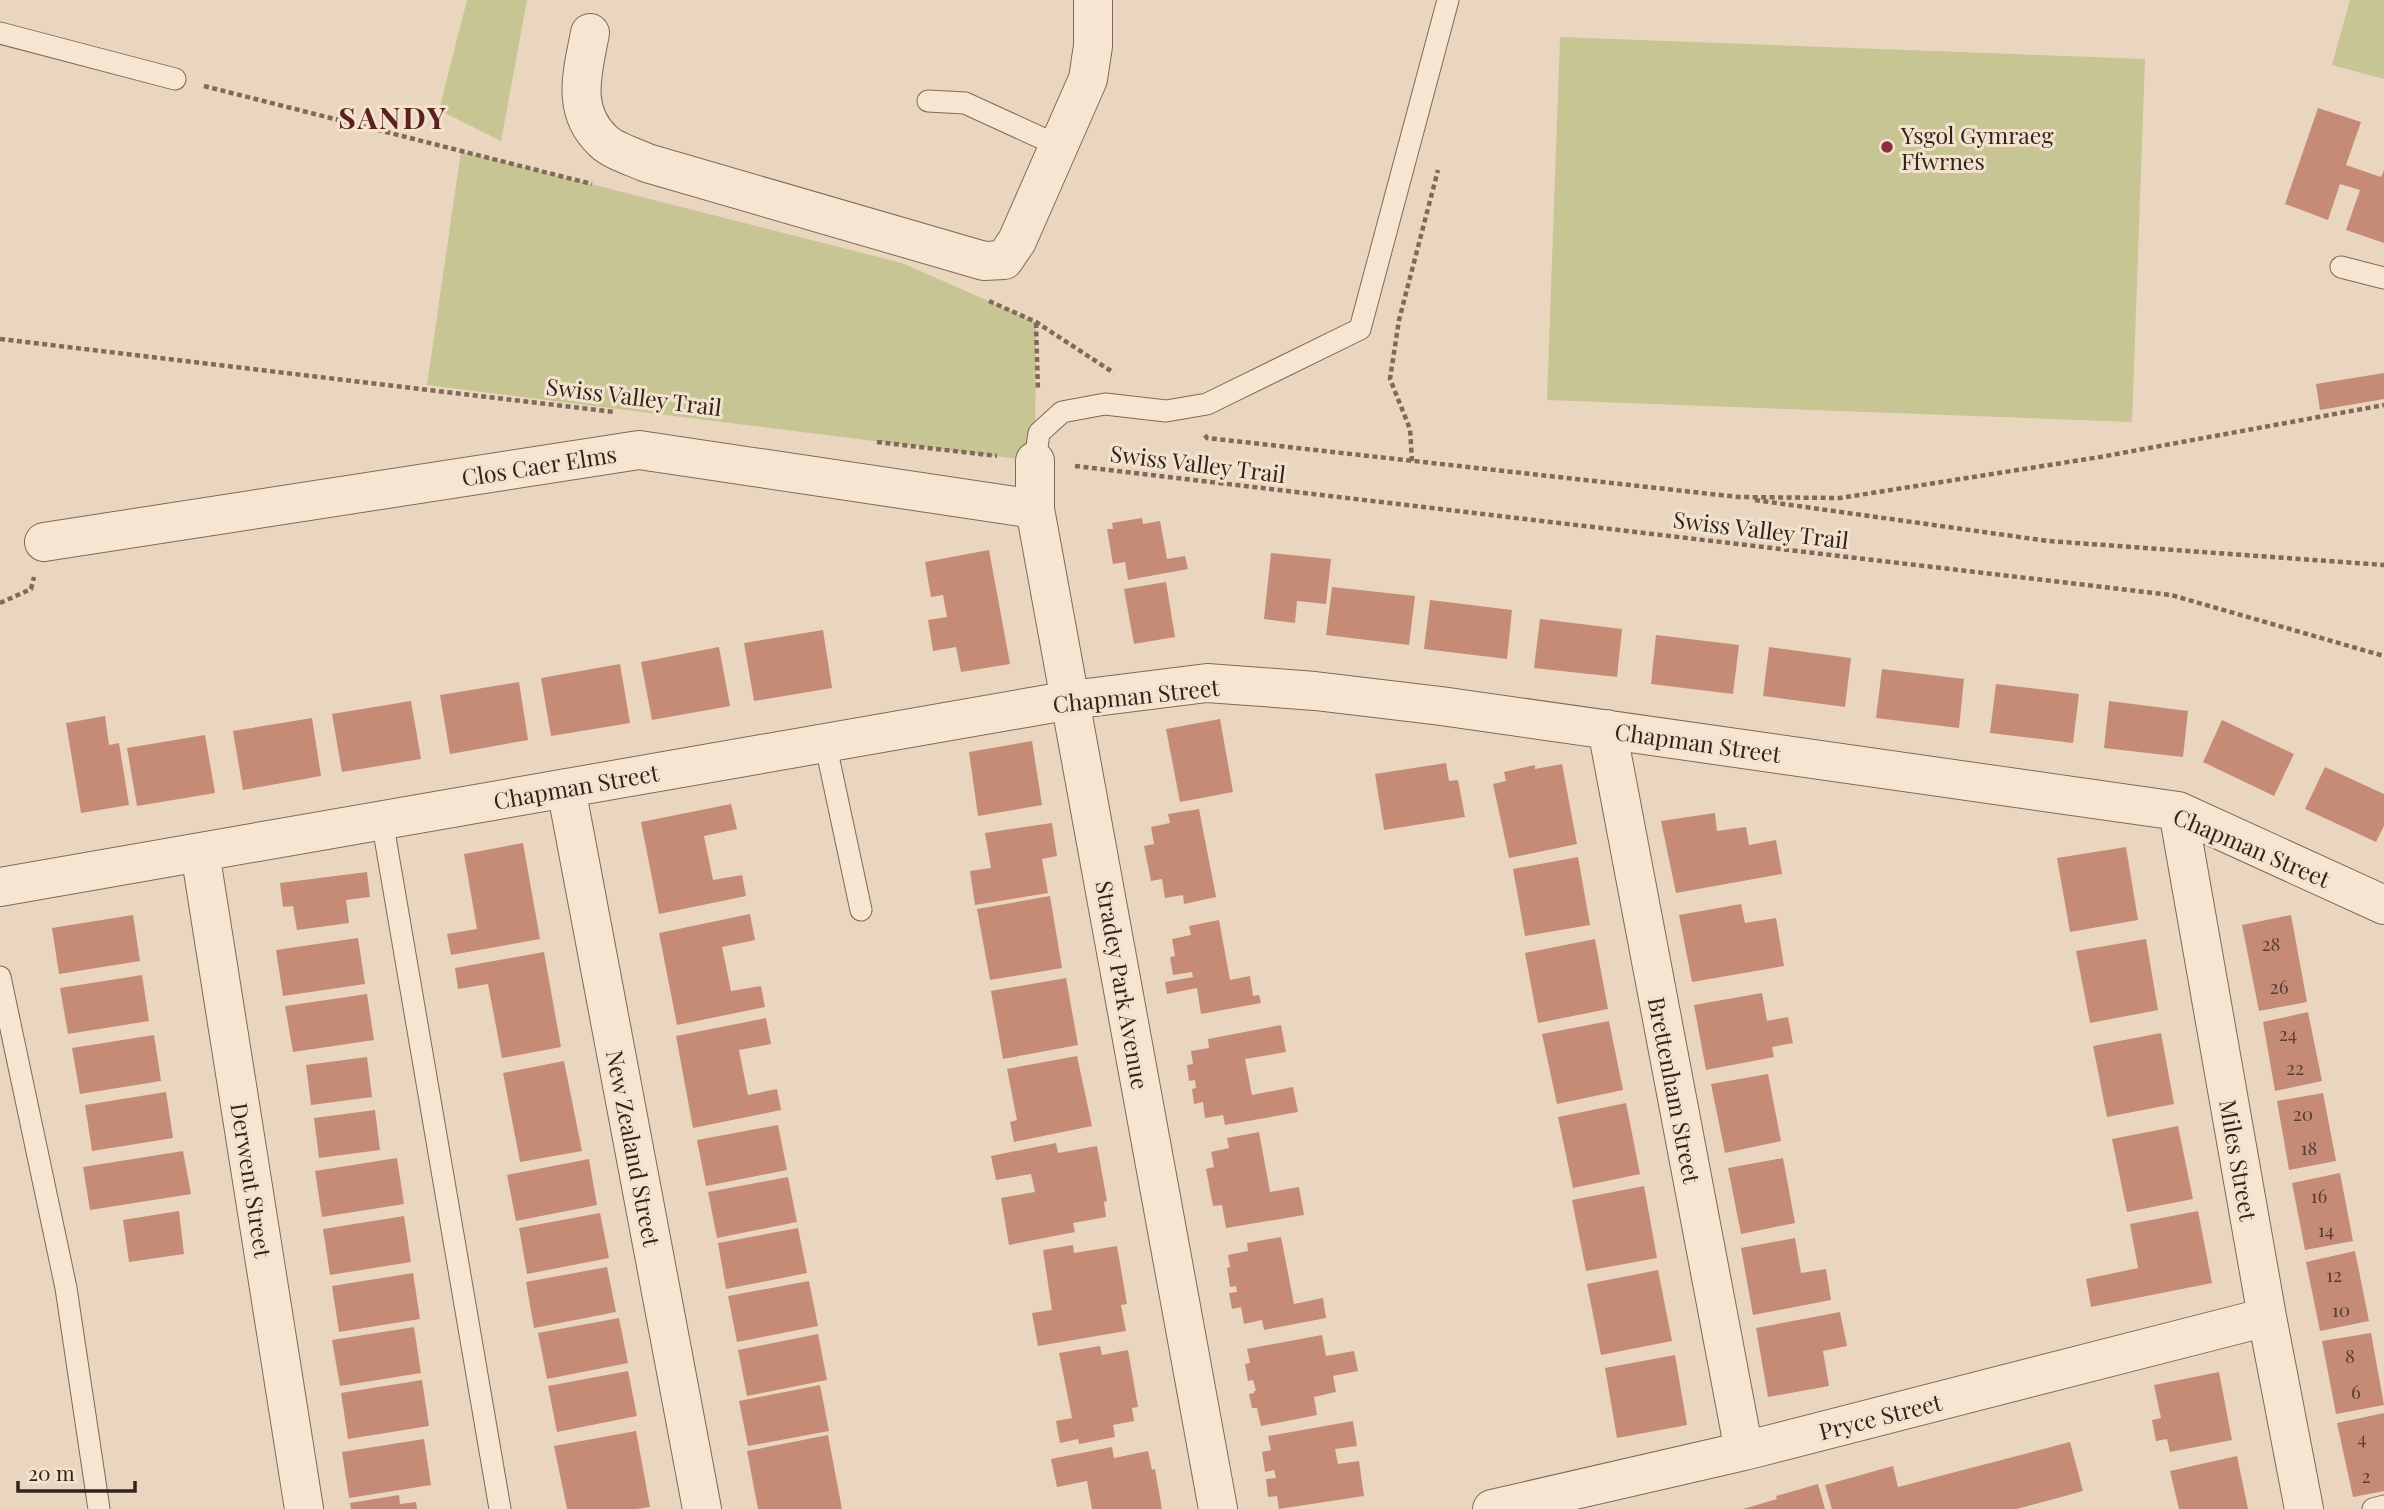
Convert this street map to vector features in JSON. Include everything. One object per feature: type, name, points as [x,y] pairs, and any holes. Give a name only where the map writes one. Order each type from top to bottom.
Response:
[{"type":"street","points":[[590,33],[581,80],[582,111],[603,142],[647,163],[984,261],[1004,260],[1017,241],[1088,79],[1093,46],[1093,0]]},
{"type":"street","name":"Stradey Park Avenue","points":[[1037,447],[1035,509],[1218,1509]]},
{"type":"street","name":"Clos Caer Elms","points":[[44,542],[639,450],[1035,509]]},
{"type":"street","name":"Chapman Street","points":[[0,887],[1071,700],[1207,683],[1315,691],[1606,729],[2178,811],[2384,905]]},
{"type":"street","name":"Brettenham Street","points":[[1606,729],[1744,1451]]},
{"type":"street","name":"New Zealand Street","points":[[566,788],[702,1509]]},
{"type":"street","name":"Miles Street","points":[[2178,811],[2267,1317],[2304,1509]]},
{"type":"street","name":"Derwent Street","points":[[200,852],[304,1509]]},
{"type":"street","name":"Pryce Street","points":[[1492,1509],[1535,1505],[2267,1317]]},
{"type":"lane","points":[[1037,447],[1062,412],[1105,404],[1166,411],[1208,404],[1360,329],[1448,0]]},
{"type":"lane","points":[[0,33],[176,79]]},
{"type":"lane","points":[[928,101],[965,103],[1059,146]]},
{"type":"lane","points":[[2341,267],[2384,278]]},
{"type":"lane","points":[[825,742],[861,910]]},
{"type":"lane","points":[[382,820],[500,1509]]},
{"type":"lane","points":[[0,977],[66,1288],[99,1509]]},
{"type":"lane","points":[[2373,1509],[2384,1506]]},
{"type":"path","points":[[1412,461],[1409,429],[1390,379],[1399,320],[1440,160]]},
{"type":"path","points":[[1037,447],[1036,322],[1119,376]]},
{"type":"path","name":"Swiss Valley Trail","points":[[0,340],[621,412]]},
{"type":"path","points":[[1738,497],[1840,498],[2100,457],[2384,405]]},
{"type":"path","points":[[1189,407],[1207,438],[1738,497],[2048,541],[2384,565]]},
{"type":"path","name":"Swiss Valley Trail","points":[[869,442],[1037,447],[2171,595],[2384,656]]},
{"type":"shaded area","points":[[467,0],[527,0],[501,141],[439,110]]},
{"type":"shaded area","points":[[2350,0],[2384,0],[2384,79],[2332,65]]},
{"type":"shaded area","points":[[1560,37],[2145,59],[2132,422],[1547,400]]},
{"type":"shaded area","points":[[461,151],[902,263],[1036,322],[1035,461],[427,385]]},
{"type":"building","points":[[2318,108],[2361,122],[2346,165],[2381,177],[2384,170],[2384,243],[2346,230],[2360,190],[2340,184],[2328,220],[2285,204]]},
{"type":"building","points":[[2384,373],[2384,399],[2320,410],[2316,384]]},
{"type":"building","points":[[1142,518],[1143,524],[1160,521],[1167,559],[1185,556],[1188,569],[1128,580],[1125,562],[1113,564],[1107,529],[1113,529],[1112,523]]},
{"type":"building","points":[[989,550],[1010,664],[961,672],[956,647],[933,651],[928,620],[947,617],[943,595],[931,597],[925,562]]},
{"type":"building","points":[[1271,553],[1331,559],[1326,604],[1297,601],[1295,623],[1264,619]]},
{"type":"building","points":[[1166,582],[1175,637],[1134,644],[1124,589]]},
{"type":"building","points":[[1332,587],[1415,596],[1409,645],[1326,635]]},
{"type":"building","points":[[1430,600],[1512,610],[1507,659],[1424,649]]},
{"type":"building","points":[[1540,619],[1622,629],[1617,677],[1534,668]]},
{"type":"building","points":[[823,630],[832,688],[754,701],[744,643]]},
{"type":"building","points":[[1656,635],[1739,645],[1733,694],[1651,684]]},
{"type":"building","points":[[719,647],[730,706],[652,720],[641,662]]},
{"type":"building","points":[[1769,647],[1851,658],[1845,707],[1763,696]]},
{"type":"building","points":[[620,664],[630,723],[551,736],[541,678]]},
{"type":"building","points":[[1882,669],[1964,679],[1959,728],[1876,718]]},
{"type":"building","points":[[519,682],[528,740],[450,754],[440,695]]},
{"type":"building","points":[[1996,684],[2079,694],[2073,743],[1990,733]]},
{"type":"building","points":[[411,701],[421,759],[342,772],[332,714]]},
{"type":"building","points":[[2109,701],[2188,711],[2183,757],[2104,748]]},
{"type":"building","points":[[105,716],[109,745],[119,743],[129,805],[81,813],[66,723]]},
{"type":"building","points":[[312,718],[321,776],[243,790],[233,731]]},
{"type":"building","points":[[1220,719],[1233,792],[1180,802],[1166,729]]},
{"type":"building","points":[[2222,720],[2294,754],[2274,796],[2203,762]]},
{"type":"building","points":[[205,735],[215,793],[137,806],[127,748]]},
{"type":"building","points":[[1032,741],[1042,805],[978,816],[969,752]]},
{"type":"building","points":[[1446,763],[1449,781],[1458,780],[1465,817],[1384,830],[1375,774]]},
{"type":"building","points":[[1562,764],[1577,844],[1509,858],[1493,784],[1506,781],[1504,772],[1535,765],[1535,769]]},
{"type":"building","points":[[2325,767],[2384,794],[2384,826],[2376,842],[2305,809]]},
{"type":"building","points":[[731,804],[737,829],[704,836],[713,880],[742,875],[746,896],[659,914],[641,822]]},
{"type":"building","points":[[1199,809],[1216,897],[1184,904],[1183,895],[1165,898],[1162,879],[1151,881],[1144,846],[1154,844],[1151,827],[1170,823],[1168,814]]},
{"type":"building","points":[[1715,813],[1717,831],[1746,827],[1749,845],[1776,840],[1782,874],[1676,893],[1661,821]]},
{"type":"building","points":[[1052,823],[1057,856],[1042,859],[1048,893],[975,905],[970,871],[991,868],[985,833]]},
{"type":"building","points":[[523,843],[540,939],[451,955],[447,934],[477,929],[464,854]]},
{"type":"building","points":[[2126,847],[2138,920],[2070,932],[2057,858]]},
{"type":"building","points":[[1578,857],[1590,925],[1525,936],[1513,869]]},
{"type":"building","points":[[367,872],[370,897],[346,900],[349,923],[297,930],[293,906],[283,907],[280,883]]},
{"type":"building","points":[[1050,896],[1062,968],[990,980],[977,909]]},
{"type":"building","points":[[1741,904],[1745,923],[1776,918],[1784,966],[1692,982],[1679,915]]},
{"type":"building","points":[[750,914],[755,940],[722,947],[731,991],[761,986],[765,1007],[677,1025],[659,933]]},
{"type":"building","points":[[133,915],[140,961],[59,974],[52,928]]},
{"type":"building","points":[[2291,915],[2307,1002],[2259,1011],[2242,925]]},
{"type":"building","points":[[1219,920],[1230,980],[1250,976],[1253,996],[1259,995],[1261,1003],[1201,1014],[1197,988],[1167,994],[1165,982],[1193,977],[1192,972],[1173,975],[1170,957],[1175,956],[1172,939],[1191,935],[1189,926]]},
{"type":"building","points":[[358,938],[365,984],[283,996],[276,950]]},
{"type":"building","points":[[1595,939],[1608,1009],[1538,1023],[1525,953]]},
{"type":"building","points":[[2146,939],[2158,1010],[2090,1023],[2076,951]]},
{"type":"building","points":[[544,952],[561,1047],[502,1058],[488,984],[458,989],[455,968]]},
{"type":"building","points":[[142,975],[149,1021],[68,1034],[60,988]]},
{"type":"building","points":[[1066,978],[1078,1045],[1003,1059],[991,991]]},
{"type":"building","points":[[1762,993],[1767,1021],[1788,1017],[1793,1043],[1772,1047],[1774,1057],[1706,1070],[1694,1005]]},
{"type":"building","points":[[367,994],[374,1040],[293,1052],[285,1006]]},
{"type":"building","points":[[2308,1012],[2322,1081],[2275,1091],[2263,1022]]},
{"type":"building","points":[[766,1018],[771,1044],[739,1050],[748,1095],[777,1089],[781,1110],[693,1128],[676,1036]]},
{"type":"building","points":[[1609,1021],[1623,1090],[1557,1104],[1542,1034]]},
{"type":"building","points":[[1281,1025],[1286,1052],[1245,1059],[1252,1095],[1293,1087],[1298,1112],[1225,1125],[1223,1115],[1205,1118],[1203,1102],[1194,1104],[1192,1089],[1196,1088],[1195,1080],[1189,1081],[1187,1065],[1193,1064],[1191,1051],[1209,1048],[1208,1039]]},
{"type":"building","points":[[2161,1033],[2174,1104],[2107,1117],[2093,1046]]},
{"type":"building","points":[[154,1035],[161,1081],[80,1094],[72,1048]]},
{"type":"building","points":[[1077,1056],[1092,1126],[1014,1142],[1010,1122],[1017,1120],[1007,1069]]},
{"type":"building","points":[[367,1057],[372,1097],[311,1105],[306,1065]]},
{"type":"building","points":[[564,1061],[582,1151],[520,1162],[503,1073]]},
{"type":"building","points":[[1768,1074],[1781,1141],[1725,1153],[1711,1084]]},
{"type":"building","points":[[166,1092],[173,1138],[92,1151],[85,1105]]},
{"type":"building","points":[[2323,1093],[2336,1161],[2289,1170],[2277,1101]]},
{"type":"building","points":[[1626,1103],[1640,1174],[1573,1188],[1558,1117]]},
{"type":"building","points":[[375,1110],[380,1150],[319,1158],[314,1118]]},
{"type":"building","points":[[778,1125],[787,1170],[706,1186],[697,1140]]},
{"type":"building","points":[[2178,1126],[2193,1199],[2127,1212],[2112,1139]]},
{"type":"building","points":[[1259,1132],[1270,1192],[1299,1187],[1304,1215],[1226,1228],[1222,1205],[1213,1206],[1206,1169],[1214,1167],[1211,1152],[1229,1148],[1227,1138]]},
{"type":"building","points":[[1056,1143],[1058,1153],[1097,1146],[1107,1201],[1104,1202],[1106,1217],[1073,1223],[1075,1232],[1009,1245],[1001,1198],[1035,1192],[1031,1174],[996,1180],[991,1156]]},
{"type":"building","points":[[183,1151],[191,1194],[90,1210],[83,1167]]},
{"type":"building","points":[[397,1158],[404,1204],[322,1217],[315,1171]]},
{"type":"building","points":[[1783,1158],[1795,1223],[1741,1234],[1728,1168]]},
{"type":"building","points":[[589,1159],[597,1205],[516,1221],[507,1175]]},
{"type":"building","points":[[2340,1173],[2353,1241],[2305,1250],[2292,1183]]},
{"type":"building","points":[[788,1177],[797,1222],[717,1238],[708,1192]]},
{"type":"building","points":[[1644,1186],[1657,1258],[1586,1271],[1572,1200]]},
{"type":"building","points":[[179,1211],[184,1254],[129,1262],[123,1220]]},
{"type":"building","points":[[2198,1211],[2212,1283],[2091,1307],[2086,1279],[2138,1268],[2130,1224]]},
{"type":"building","points":[[600,1213],[609,1258],[527,1274],[519,1228]]},
{"type":"building","points":[[404,1216],[411,1262],[330,1275],[323,1229]]},
{"type":"building","points":[[798,1228],[807,1273],[726,1289],[718,1243]]},
{"type":"building","points":[[1281,1237],[1294,1304],[1323,1298],[1326,1318],[1264,1330],[1262,1320],[1244,1324],[1241,1307],[1232,1309],[1229,1293],[1237,1292],[1236,1286],[1230,1287],[1228,1255],[1248,1251],[1247,1243]]},
{"type":"building","points":[[1795,1238],[1801,1273],[1826,1269],[1831,1300],[1753,1315],[1741,1248]]},
{"type":"building","points":[[1073,1245],[1074,1253],[1117,1246],[1127,1304],[1121,1305],[1126,1331],[1038,1346],[1032,1313],[1052,1310],[1043,1250]]},
{"type":"building","points":[[2355,1251],[2369,1321],[2320,1331],[2306,1262]]},
{"type":"building","points":[[607,1267],[616,1312],[534,1328],[526,1282]]},
{"type":"building","points":[[1658,1270],[1672,1341],[1601,1355],[1587,1284]]},
{"type":"building","points":[[413,1273],[420,1319],[339,1332],[332,1286]]},
{"type":"building","points":[[809,1281],[818,1326],[737,1342],[728,1296]]},
{"type":"building","points":[[1840,1312],[1847,1346],[1823,1351],[1829,1386],[1768,1397],[1756,1328]]},
{"type":"building","points":[[619,1318],[628,1363],[547,1379],[538,1333]]},
{"type":"building","points":[[414,1327],[421,1373],[340,1386],[332,1340]]},
{"type":"building","points":[[2371,1333],[2384,1405],[2336,1414],[2322,1341]]},
{"type":"building","points":[[818,1334],[827,1380],[747,1396],[738,1350]]},
{"type":"building","points":[[1322,1335],[1326,1356],[1354,1351],[1358,1371],[1333,1376],[1336,1392],[1314,1397],[1317,1415],[1261,1426],[1257,1408],[1252,1408],[1249,1394],[1256,1391],[1253,1380],[1248,1381],[1245,1364],[1250,1363],[1247,1349]]},
{"type":"building","points":[[1100,1346],[1102,1355],[1128,1350],[1138,1407],[1132,1408],[1134,1421],[1113,1425],[1115,1437],[1079,1444],[1078,1439],[1060,1443],[1056,1421],[1072,1418],[1059,1353]]},
{"type":"building","points":[[1675,1355],[1687,1425],[1617,1438],[1605,1368]]},
{"type":"building","points":[[628,1371],[637,1416],[557,1432],[548,1386]]},
{"type":"building","points":[[2219,1372],[2232,1440],[2170,1452],[2167,1439],[2156,1441],[2152,1420],[2161,1418],[2154,1385]]},
{"type":"building","points":[[422,1380],[429,1426],[348,1439],[341,1393]]},
{"type":"building","points":[[820,1385],[829,1431],[748,1446],[739,1401]]},
{"type":"building","points":[[2384,1413],[2384,1491],[2353,1497],[2337,1423]]},
{"type":"building","points":[[1353,1421],[1357,1446],[1335,1449],[1338,1464],[1359,1461],[1364,1496],[1279,1509],[1277,1496],[1268,1497],[1266,1479],[1276,1478],[1274,1470],[1265,1472],[1262,1452],[1271,1450],[1268,1436]]},
{"type":"building","points":[[636,1431],[650,1507],[567,1509],[554,1446]]},
{"type":"building","points":[[828,1435],[842,1509],[758,1509],[747,1451]]},
{"type":"building","points":[[424,1439],[431,1485],[349,1498],[342,1452]]},
{"type":"building","points":[[2070,1442],[2083,1491],[2017,1509],[1832,1509],[1825,1485],[1893,1466],[1898,1487]]},
{"type":"building","points":[[1112,1447],[1114,1458],[1148,1451],[1152,1470],[1155,1469],[1162,1509],[1092,1509],[1087,1481],[1057,1487],[1051,1459]]},
{"type":"building","points":[[2237,1456],[2248,1509],[2179,1509],[2170,1471]]},
{"type":"building","points":[[1818,1484],[1825,1509],[1743,1509],[1777,1499],[1776,1496]]},
{"type":"building","points":[[399,1495],[400,1504],[416,1502],[417,1509],[351,1509],[350,1503]]},
{"type":"place","name":"Ysgol Gymraeg Ffwrnes","points":[[1887,147]]},
{"type":"district","name":"SANDY","points":[[393,117]]}]
